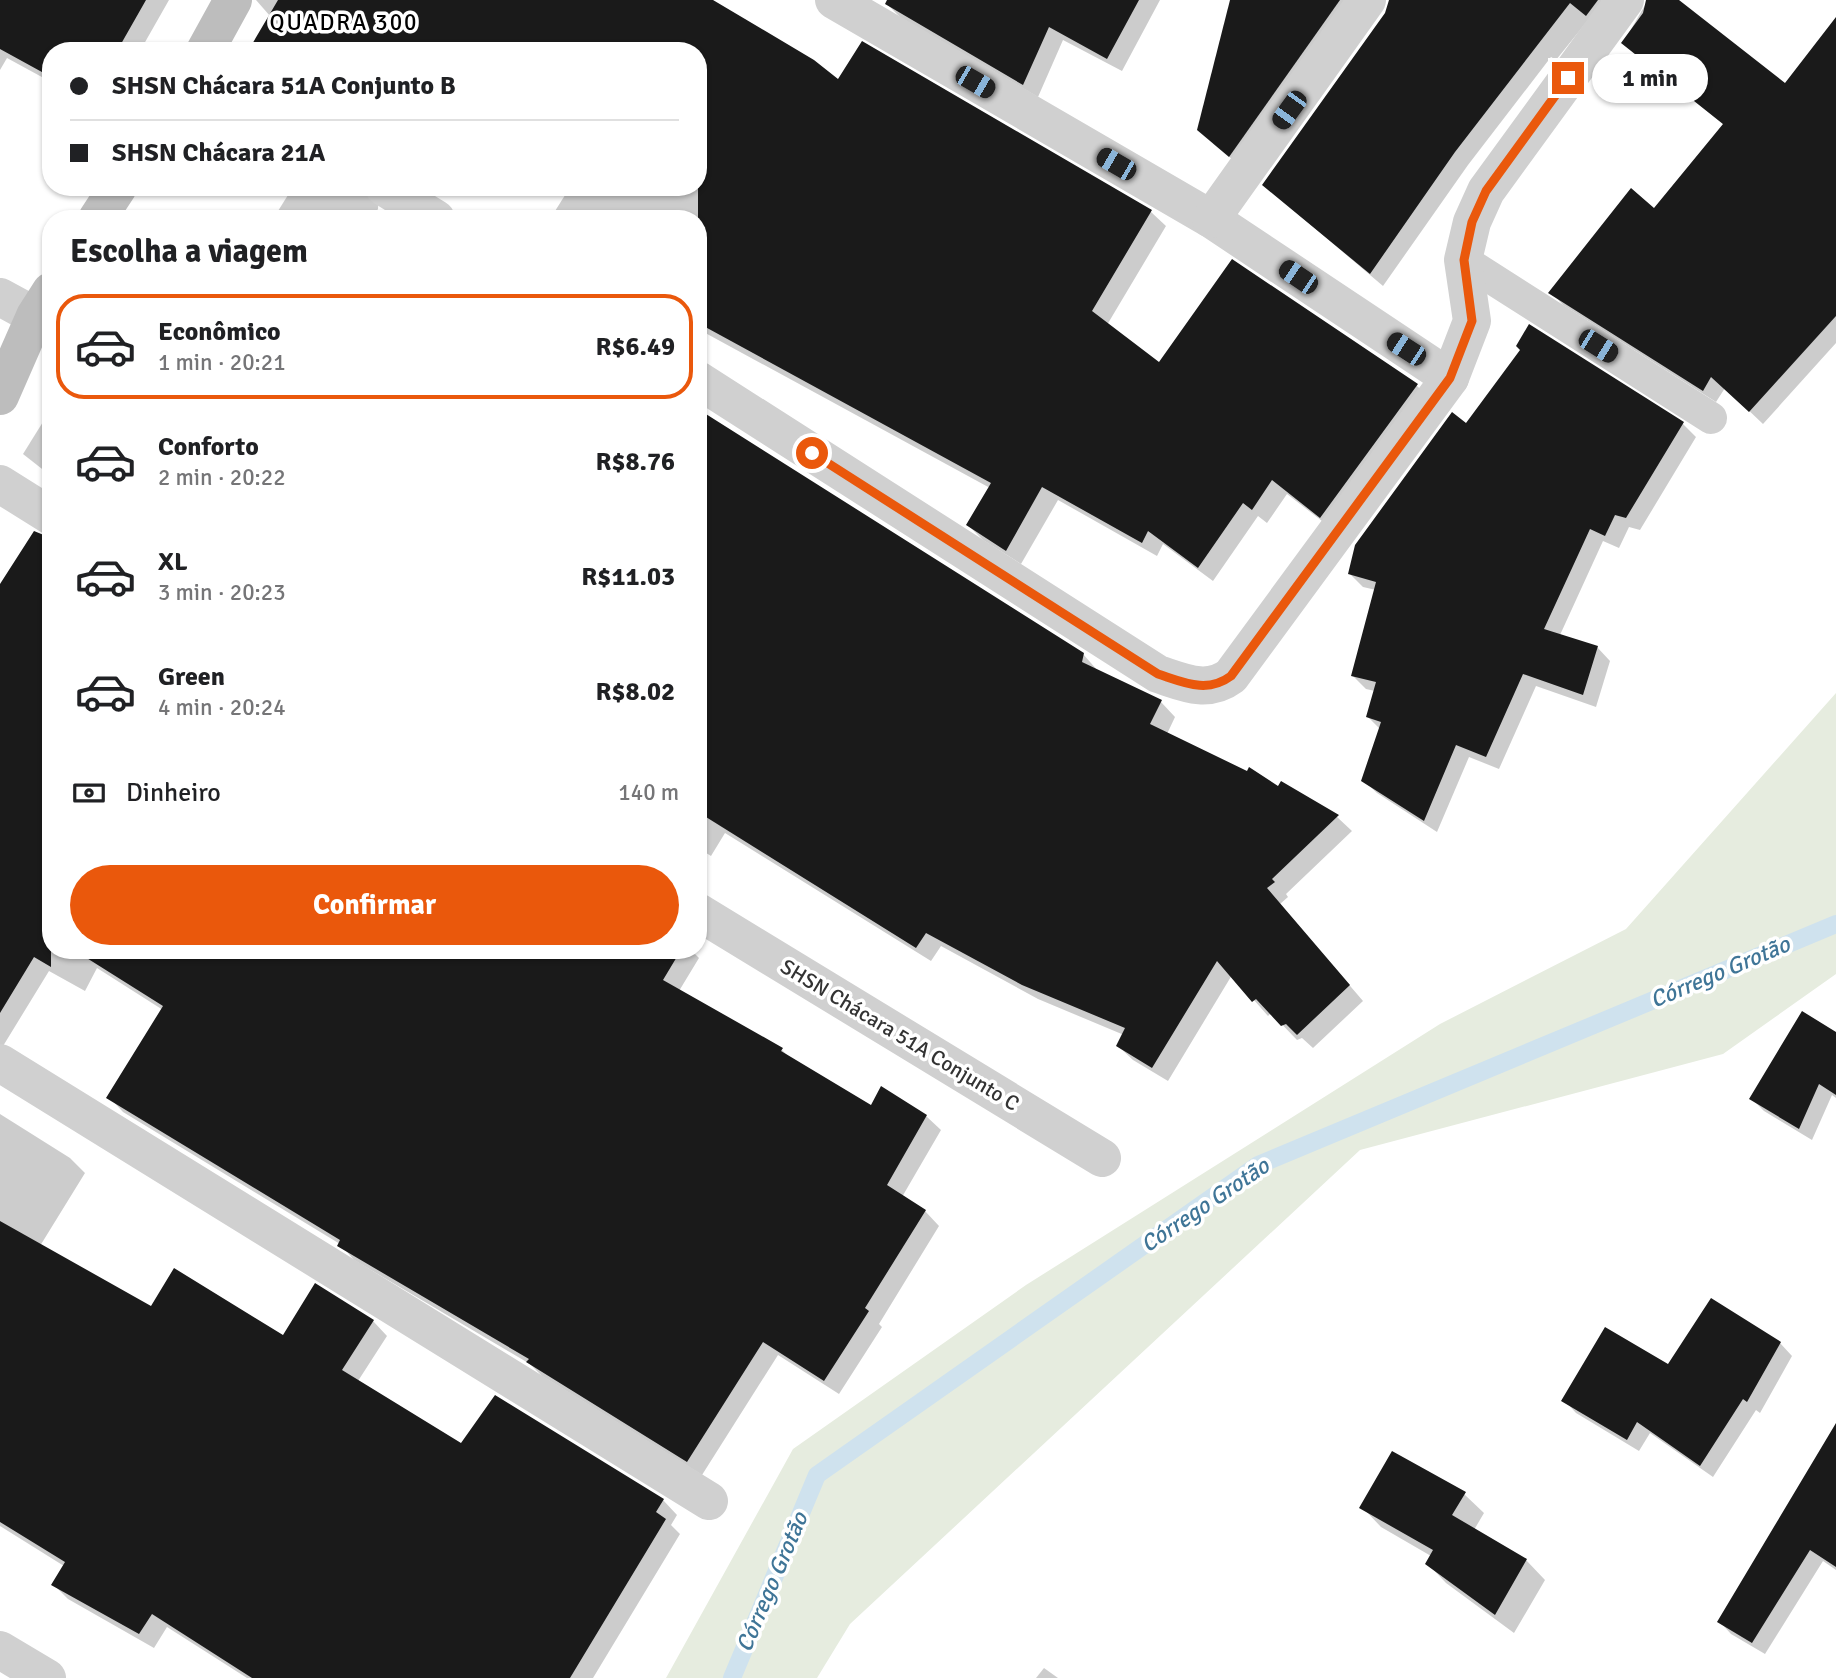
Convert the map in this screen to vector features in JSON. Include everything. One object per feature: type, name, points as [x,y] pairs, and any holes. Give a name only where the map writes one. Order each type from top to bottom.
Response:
[{"type":"street","points":[[210,42],[233,0]]},
{"type":"street","points":[[834,0],[1211,219],[1450,378]]},
{"type":"street","points":[[1211,219],[1367,0]]},
{"type":"street","points":[[707,386],[1158,674],[1200,687],[1220,684],[1231,676],[1450,378],[1472,321],[1464,260],[1472,222],[1486,191],[1625,0]]},
{"type":"street","points":[[399,196],[421,210]]},
{"type":"street","points":[[0,297],[42,304]]},
{"type":"street","points":[[0,396],[42,306]]},
{"type":"street","points":[[0,484],[42,510]]},
{"type":"street","name":"SHSN Chácara 51A Conjunto C","points":[[707,917],[1102,1158]]},
{"type":"street","points":[[0,1063],[709,1501]]},
{"type":"street","points":[[0,1650],[47,1678]]},
{"type":"lane","points":[[1464,260],[1711,418]]},
{"type":"shaded area","points":[[1836,693],[1836,974],[1723,1054],[1360,1150],[850,1624],[817,1678],[666,1678],[793,1449],[1026,1285],[1440,1024],[1626,929]]},
{"type":"building","points":[[0,0],[146,0],[122,42],[42,42],[42,72],[0,49]]},
{"type":"building","points":[[278,0],[713,0],[814,60],[838,79],[862,41],[1152,210],[1092,311],[1159,362],[1232,259],[1418,384],[1320,518],[1272,480],[1252,510],[1243,503],[1198,568],[1148,531],[1142,543],[1042,487],[1006,551],[966,525],[991,483],[707,328],[707,210],[698,210],[698,196],[707,196],[707,42],[253,42]]},
{"type":"building","points":[[887,0],[1139,0],[1107,59],[1049,27],[1023,85],[885,4]]},
{"type":"building","points":[[1230,0],[1340,0],[1229,157],[1197,130]]},
{"type":"building","points":[[1389,0],[1598,0],[1586,16],[1570,3],[1455,152],[1370,274],[1262,185],[1385,13]]},
{"type":"building","points":[[1646,0],[1679,0],[1785,83],[1836,17],[1836,316],[1749,412],[1711,377],[1703,391],[1548,293],[1631,188],[1654,208],[1723,124],[1621,43],[1643,13]]},
{"type":"building","points":[[1529,324],[1684,422],[1626,518],[1615,515],[1605,536],[1590,529],[1544,629],[1598,646],[1583,695],[1523,674],[1486,757],[1456,745],[1424,821],[1361,781],[1381,722],[1366,717],[1376,682],[1351,676],[1376,582],[1348,574],[1355,545],[1452,412],[1466,423],[1520,350],[1516,346]]},
{"type":"building","points":[[707,415],[1084,653],[1082,662],[1162,700],[1150,724],[1247,771],[1249,767],[1278,786],[1281,781],[1339,815],[1272,879],[1275,882],[1267,888],[1350,985],[1297,1035],[1286,1024],[1281,1026],[1256,999],[1252,1002],[1217,961],[1152,1068],[1116,1046],[1125,1028],[1022,985],[926,933],[916,948],[707,818]]},
{"type":"building","points":[[34,531],[42,534],[42,959],[51,959],[51,967],[34,957],[0,1013],[0,584]]},
{"type":"building","points":[[88,959],[676,959],[663,980],[783,1048],[781,1051],[871,1105],[881,1086],[927,1115],[887,1185],[926,1210],[865,1308],[869,1311],[824,1381],[763,1342],[687,1462],[526,1362],[529,1359],[337,1246],[340,1240],[106,1098],[163,1006]]},
{"type":"building","points":[[1802,1011],[1836,1032],[1836,1095],[1819,1084],[1799,1129],[1749,1099]]},
{"type":"building","points":[[0,1221],[151,1306],[174,1268],[283,1335],[315,1283],[374,1320],[342,1370],[461,1443],[495,1395],[664,1499],[656,1512],[666,1519],[570,1678],[252,1678],[152,1614],[139,1634],[51,1585],[65,1562],[0,1522]]},
{"type":"building","points":[[1711,1298],[1781,1342],[1747,1402],[1743,1399],[1700,1466],[1637,1422],[1627,1440],[1561,1401],[1605,1327],[1668,1364]]},
{"type":"building","points":[[1836,1423],[1836,1567],[1810,1550],[1752,1643],[1717,1622]]},
{"type":"building","points":[[1392,1451],[1466,1492],[1452,1515],[1527,1559],[1495,1615],[1425,1564],[1433,1550],[1359,1508]]},
{"type":"waterway","name":"Córrego Grotão","points":[[732,1678],[817,1475],[1258,1165],[1836,924]]},
{"type":"district","name":"QUADRA 300","points":[[344,22]]},
{"type":"route","points":[[812,453],[1158,674],[1200,687],[1220,684],[1231,676],[1450,378],[1472,321],[1464,260],[1472,222],[1486,191],[1568,78]]}]
